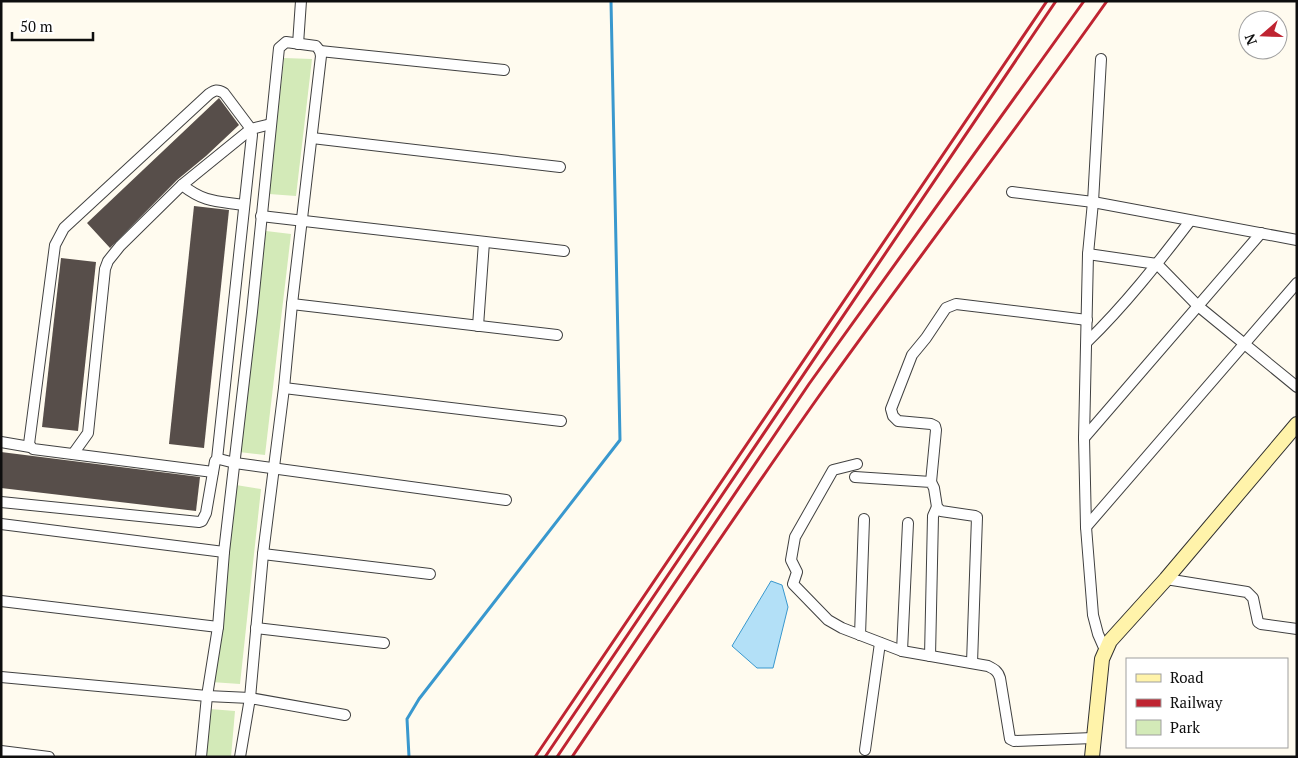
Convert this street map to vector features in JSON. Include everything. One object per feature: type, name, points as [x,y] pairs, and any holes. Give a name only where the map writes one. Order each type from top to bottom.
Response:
[{"type":"street","points":[[298,44],[301,1]]},
{"type":"street","points":[[201,757],[206,696],[218,627],[224,552],[279,48],[286,42],[316,46],[321,56],[264,554],[250,698],[240,757]]},
{"type":"street","points":[[320,51],[504,70]]},
{"type":"street","points":[[1101,59],[1093,202],[1088,254],[1084,438],[1086,527],[1093,615],[1105,650]]},
{"type":"street","points":[[1,502],[202,521],[206,513],[215,461],[217,459],[251,130],[224,93],[219,90],[214,90],[64,228],[55,245],[30,447]]},
{"type":"street","points":[[73,454],[88,433],[105,268],[108,261],[120,246],[182,185],[251,130],[271,124]]},
{"type":"street","points":[[312,138],[560,167]]},
{"type":"street","points":[[182,185],[203,199],[244,205]]},
{"type":"street","points":[[1012,192],[1093,202],[1297,240]]},
{"type":"street","points":[[261,216],[564,251]]},
{"type":"street","points":[[1087,342],[1109,320],[1157,264],[1190,221]]},
{"type":"street","points":[[1084,438],[1261,233]]},
{"type":"street","points":[[478,326],[484,242]]},
{"type":"street","points":[[1088,254],[1157,264],[1198,306],[1297,387]]},
{"type":"street","points":[[1086,527],[1297,283]]},
{"type":"street","points":[[292,304],[557,335]]},
{"type":"street","points":[[972,663],[977,517],[941,511],[937,506],[931,482],[935,426],[932,424],[898,421],[893,416],[891,409],[912,355],[946,308],[956,304],[1087,320]]},
{"type":"street","points":[[284,388],[561,421]]},
{"type":"street","points":[[1092,757],[1102,659],[1110,641],[1166,579],[1297,424]]},
{"type":"street","points":[[1,442],[33,449],[213,472]]},
{"type":"street","points":[[217,459],[274,469],[506,500]]},
{"type":"street","points":[[857,464],[833,470],[795,537],[790,560],[797,572],[793,584],[828,620],[842,628],[902,651],[988,666],[999,673],[1010,740],[1093,738]]},
{"type":"street","points":[[855,477],[931,482]]},
{"type":"street","points":[[930,656],[933,516],[937,506]]},
{"type":"street","points":[[860,635],[864,519]]},
{"type":"street","points":[[902,651],[908,523]]},
{"type":"street","points":[[1,524],[224,552]]},
{"type":"street","points":[[264,554],[430,574]]},
{"type":"street","points":[[1166,579],[1247,592],[1253,598],[1258,622],[1297,629]]},
{"type":"street","points":[[1,601],[218,627]]},
{"type":"street","points":[[256,628],[384,643]]},
{"type":"street","points":[[864,750],[880,643]]},
{"type":"street","points":[[1,677],[206,696],[250,698],[345,715]]},
{"type":"street","points":[[1,751],[49,757]]},
{"type":"green space","points":[[284,58],[312,59],[296,196],[269,194]]},
{"type":"green space","points":[[266,231],[291,234],[265,455],[239,452]]},
{"type":"green space","points":[[236,485],[261,489],[240,684],[211,682]]},
{"type":"green space","points":[[210,709],[235,711],[231,757],[205,757]]},
{"type":"water","points":[[771,581],[782,585],[788,607],[773,668],[757,668],[732,646]]},
{"type":"building","points":[[219,98],[239,125],[177,180],[110,248],[87,223]]},
{"type":"building","points":[[194,206],[229,210],[204,448],[169,444]]},
{"type":"building","points":[[61,258],[96,262],[78,431],[42,427]]},
{"type":"building","points":[[1,452],[200,477],[196,511],[1,488]]},
{"type":"waterway","points":[[409,757],[407,719],[419,699],[620,440],[611,1]]},
{"type":"railway","points":[[535,757],[1047,1]]},
{"type":"railway","points":[[545,757],[1056,1]]},
{"type":"railway","points":[[557,757],[809,384],[1084,1]]},
{"type":"railway","points":[[572,757],[819,396],[1107,1]]}]
